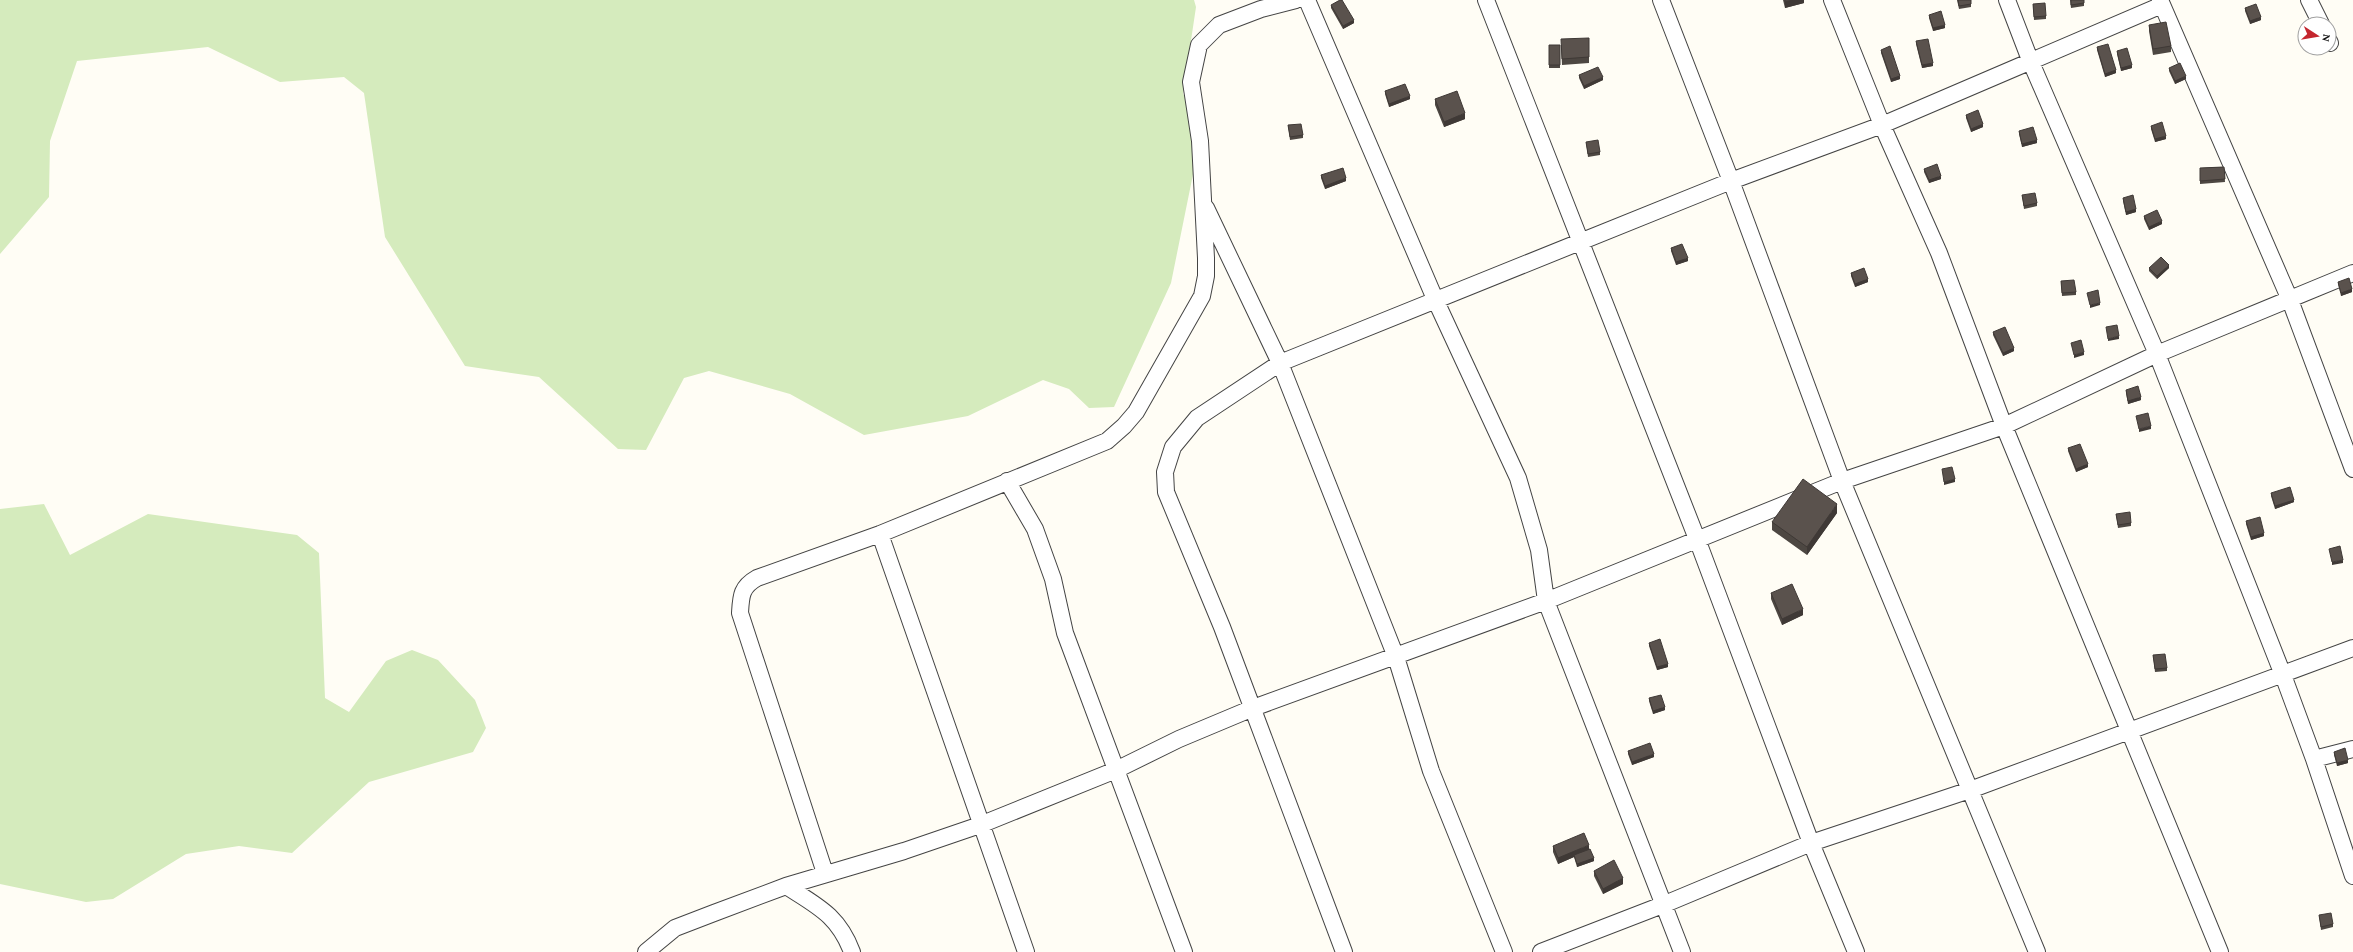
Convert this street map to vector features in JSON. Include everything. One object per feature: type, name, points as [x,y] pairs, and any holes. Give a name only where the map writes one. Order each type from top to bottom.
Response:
[{"type":"street","points":[[824,873],[740,613],[742,590],[748,583],[757,578],[880,534],[1107,441],[1124,426],[1136,412],[1202,296],[1206,276],[1200,141],[1191,82],[1200,45],[1219,25],[1261,9],[1296,0]]},
{"type":"street","points":[[1307,0],[1435,299],[1518,478],[1539,550],[1546,601],[1665,904],[1682,952]]},
{"type":"street","points":[[1486,0],[1582,240],[1698,539],[1810,843],[1856,952]]},
{"type":"street","points":[[1661,0],[1731,181],[1842,481],[2037,952]]},
{"type":"street","points":[[1832,0],[1882,125],[1939,253],[2004,426],[2220,952]]},
{"type":"street","points":[[2007,0],[2030,60],[2157,354],[2283,675],[2314,759],[2353,876]]},
{"type":"street","points":[[2309,0],[2317,16]]},
{"type":"street","points":[[1344,952],[1222,626],[1166,492],[1165,472],[1173,446],[1197,418],[1280,363],[1435,299],[1731,181],[1882,125],[2161,2],[2290,300],[2353,468]]},
{"type":"street","points":[[1202,201],[1280,363],[1396,657],[1431,771],[1504,952]]},
{"type":"street","points":[[646,952],[676,928],[824,873],[904,851],[980,825],[1116,770],[1179,739],[1253,708],[1546,601],[1842,481],[2004,426],[2157,354],[2290,300],[2353,272]]},
{"type":"street","points":[[1007,481],[1035,529],[1053,579],[1065,633],[1184,952]]},
{"type":"street","points":[[880,534],[980,825],[1026,952]]},
{"type":"street","points":[[1541,952],[1665,904],[1810,843],[1970,790],[2353,648]]},
{"type":"street","points":[[2314,759],[2353,749]]},
{"type":"street","points":[[786,886],[830,916],[845,933],[852,952]]},
{"type":"green space","points":[[0,0],[1194,0],[1196,7],[1183,94],[1204,120],[1171,283],[1114,407],[1089,408],[1069,389],[1043,380],[968,416],[864,435],[790,394],[709,371],[684,378],[646,450],[618,449],[539,377],[465,366],[385,237],[364,93],[344,77],[280,82],[208,47],[77,61],[50,141],[49,197],[0,254]]},
{"type":"green space","points":[[44,504],[70,555],[148,514],[297,535],[319,553],[325,698],[349,712],[386,661],[412,650],[438,660],[475,700],[486,728],[473,752],[369,782],[292,853],[239,846],[186,854],[113,899],[86,902],[0,884],[0,509]]},
{"type":"building","points":[[1342,0],[1354,20],[1343,26],[1331,5]]},
{"type":"building","points":[[1958,0],[1971,0],[1971,4],[1959,6]]},
{"type":"building","points":[[2071,0],[2084,0],[2084,3],[2071,5]]},
{"type":"building","points":[[2045,3],[2046,16],[2034,17],[2033,4]]},
{"type":"building","points":[[2256,4],[2261,17],[2250,21],[2245,8]]},
{"type":"building","points":[[1941,11],[1945,25],[1933,28],[1929,15]]},
{"type":"building","points":[[2166,22],[2171,46],[2153,49],[2149,25]]},
{"type":"building","points":[[1589,38],[1589,57],[1562,59],[1561,39]]},
{"type":"building","points":[[1928,39],[1933,63],[1922,65],[1916,41]]},
{"type":"building","points":[[2108,44],[2116,70],[2105,74],[2097,47]]},
{"type":"building","points":[[1549,45],[1560,45],[1560,65],[1549,65]]},
{"type":"building","points":[[1890,46],[1900,76],[1891,79],[1881,50]]},
{"type":"building","points":[[2127,48],[2132,65],[2121,68],[2117,51]]},
{"type":"building","points":[[2180,63],[2186,76],[2175,81],[2169,68]]},
{"type":"building","points":[[1598,67],[1603,77],[1584,86],[1579,75]]},
{"type":"building","points":[[1405,84],[1410,96],[1389,104],[1385,91]]},
{"type":"building","points":[[1457,91],[1465,113],[1444,122],[1435,99]]},
{"type":"building","points":[[1978,110],[1983,124],[1971,129],[1966,115]]},
{"type":"building","points":[[2162,122],[2166,136],[2155,139],[2151,126]]},
{"type":"building","points":[[1301,124],[1303,135],[1290,137],[1288,125]]},
{"type":"building","points":[[2033,127],[2037,140],[2022,144],[2019,131]]},
{"type":"building","points":[[1598,140],[1600,152],[1588,154],[1586,142]]},
{"type":"building","points":[[1937,164],[1941,176],[1929,180],[1924,169]]},
{"type":"building","points":[[2224,167],[2225,179],[2200,181],[2200,168]]},
{"type":"building","points":[[1343,168],[1346,178],[1325,186],[1321,175]]},
{"type":"building","points":[[2035,193],[2037,203],[2024,206],[2022,195]]},
{"type":"building","points":[[2133,195],[2136,209],[2126,212],[2123,198]]},
{"type":"building","points":[[2157,210],[2162,221],[2149,227],[2144,216]]},
{"type":"building","points":[[1682,244],[1688,258],[1676,262],[1671,248]]},
{"type":"building","points":[[2161,257],[2169,265],[2157,276],[2149,268]]},
{"type":"building","points":[[1864,268],[1868,279],[1855,284],[1851,273]]},
{"type":"building","points":[[2349,278],[2352,289],[2341,293],[2338,282]]},
{"type":"building","points":[[2074,280],[2076,292],[2062,293],[2061,281]]},
{"type":"building","points":[[2098,290],[2100,303],[2090,305],[2087,293]]},
{"type":"building","points":[[2117,325],[2119,336],[2108,339],[2106,327]]},
{"type":"building","points":[[2005,327],[2014,348],[2003,353],[1993,332]]},
{"type":"building","points":[[2081,340],[2084,352],[2074,355],[2071,343]]},
{"type":"building","points":[[2138,386],[2141,397],[2128,401],[2126,390]]},
{"type":"building","points":[[2148,413],[2151,426],[2139,429],[2136,416]]},
{"type":"building","points":[[2080,444],[2088,464],[2076,469],[2068,448]]},
{"type":"building","points":[[1952,467],[1955,479],[1944,482],[1942,469]]},
{"type":"building","points":[[1803,479],[1837,504],[1807,547],[1772,522]]},
{"type":"building","points":[[2290,487],[2294,500],[2275,506],[2271,493]]},
{"type":"building","points":[[2130,512],[2131,523],[2118,525],[2116,514]]},
{"type":"building","points":[[2260,517],[2264,533],[2251,537],[2246,521]]},
{"type":"building","points":[[2340,546],[2343,560],[2332,562],[2329,549]]},
{"type":"building","points":[[1792,584],[1803,609],[1782,619],[1771,593]]},
{"type":"building","points":[[1660,639],[1668,664],[1657,667],[1649,643]]},
{"type":"building","points":[[2165,654],[2167,668],[2155,669],[2153,655]]},
{"type":"building","points":[[1661,695],[1665,707],[1653,711],[1649,698]]},
{"type":"building","points":[[1650,743],[1654,754],[1632,762],[1628,751]]},
{"type":"building","points":[[2345,748],[2348,760],[2337,763],[2334,752]]},
{"type":"building","points":[[1584,833],[1589,845],[1558,858],[1553,846]]},
{"type":"building","points":[[1590,849],[1594,858],[1577,864],[1574,855]]},
{"type":"building","points":[[1614,860],[1623,878],[1603,889],[1594,871]]},
{"type":"building","points":[[2331,913],[2333,924],[2321,927],[2319,915]]}]
